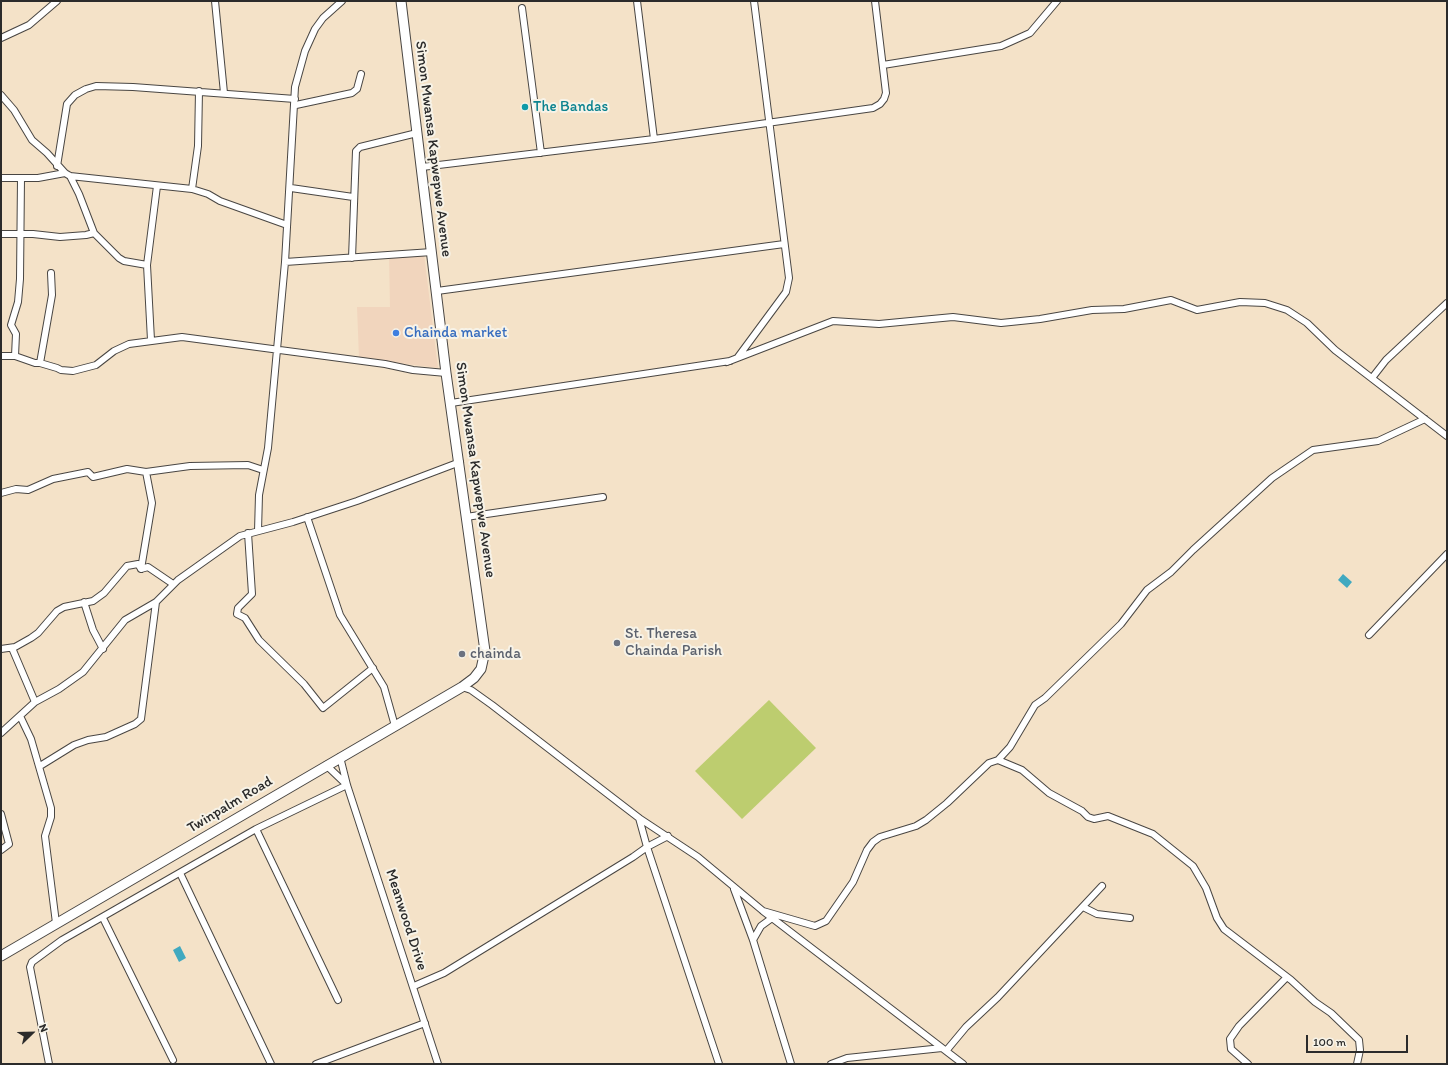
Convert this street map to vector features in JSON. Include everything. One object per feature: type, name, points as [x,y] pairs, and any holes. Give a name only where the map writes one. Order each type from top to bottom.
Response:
[{"type":"main road","name":"Simon Mwansa Kapwepwe Avenue","points":[[401,1],[446,373],[460,462],[466,517],[485,651],[482,669],[474,678]]},
{"type":"main road","name":"Twinpalm Road","points":[[1,956],[462,687],[474,678]]},
{"type":"street","points":[[1,38],[29,25],[57,1]]},
{"type":"street","points":[[215,1],[224,93]]},
{"type":"street","points":[[258,531],[259,495],[268,448],[278,350],[298,77],[310,38],[322,18],[342,1]]},
{"type":"street","points":[[637,1],[654,139]]},
{"type":"street","points":[[727,362],[737,358],[742,352],[786,292],[789,278],[754,1]]},
{"type":"street","points":[[422,167],[654,139],[873,108],[880,104],[886,93],[875,1]]},
{"type":"street","points":[[883,65],[1001,46],[1030,33],[1057,1]]},
{"type":"street","points":[[522,8],[541,153]]},
{"type":"street","points":[[57,166],[67,104],[75,95],[86,89],[96,86],[199,90],[295,102],[352,93],[357,89],[361,74]]},
{"type":"street","points":[[192,188],[198,146],[199,90]]},
{"type":"street","points":[[1,95],[14,110],[27,135],[47,153],[57,166],[67,174],[79,194],[94,233],[119,258],[124,261],[147,265]]},
{"type":"street","points":[[352,258],[355,154],[358,149],[417,134]]},
{"type":"street","points":[[1,178],[46,177],[67,174],[157,186],[192,188],[208,194],[220,201],[287,225]]},
{"type":"street","points":[[15,356],[16,334],[11,325],[18,302],[20,279],[21,178]]},
{"type":"street","points":[[151,340],[147,265],[157,186]]},
{"type":"street","points":[[291,188],[353,198]]},
{"type":"street","points":[[1,234],[21,233],[60,237],[86,236],[94,233]]},
{"type":"street","points":[[437,291],[784,244]]},
{"type":"street","points":[[285,262],[432,252]]},
{"type":"street","points":[[40,363],[52,295],[51,273]]},
{"type":"street","points":[[451,403],[727,362],[833,321],[878,324],[953,317],[1008,323],[1092,310],[1124,309],[1171,300],[1197,310],[1240,302],[1265,304],[1287,310],[1307,323],[1335,350],[1447,436]]},
{"type":"street","points":[[1372,378],[1386,360],[1447,302]]},
{"type":"street","points":[[1,356],[15,356],[61,370],[79,370],[96,365],[123,346],[151,340],[182,337],[385,364],[413,370],[446,373]]},
{"type":"street","points":[[763,911],[815,926],[826,921],[853,882],[867,850],[873,842],[880,837],[916,826],[926,820],[947,803],[989,763],[998,760],[1010,747],[1035,705],[1046,698],[1121,624],[1147,590],[1171,572],[1272,478],[1313,450],[1378,441],[1425,419]]},
{"type":"street","points":[[1,732],[35,702],[74,680],[92,663],[125,620],[156,602],[174,584],[229,543],[248,533],[307,517],[419,479],[460,462]]},
{"type":"street","points":[[1,494],[16,490],[28,490],[52,479],[88,472],[93,477],[127,469],[146,472],[190,466],[248,465],[263,470]]},
{"type":"street","points":[[141,569],[152,503],[146,472]]},
{"type":"street","points":[[466,517],[603,497]]},
{"type":"street","points":[[307,517],[340,616],[384,687],[395,726]]},
{"type":"street","points":[[248,533],[252,594],[238,608],[237,614],[245,618],[259,640],[304,684],[323,708],[373,668]]},
{"type":"street","points":[[1369,635],[1447,554]]},
{"type":"street","points":[[1,649],[12,648],[38,633],[57,611],[84,602],[93,601],[104,593],[127,566],[138,564],[141,569]]},
{"type":"street","points":[[141,569],[148,566],[174,584]]},
{"type":"street","points":[[84,602],[93,630],[103,649]]},
{"type":"street","points":[[40,766],[74,745],[88,740],[106,737],[135,724],[140,719],[156,602]]},
{"type":"street","points":[[12,648],[35,702]]},
{"type":"street","points":[[462,687],[471,690],[492,705],[640,818],[698,857],[763,911],[963,1064]]},
{"type":"street","points":[[20,716],[31,739],[51,808],[51,817],[45,836],[56,923]]},
{"type":"street","name":"Meanwood Drive","points":[[340,757],[347,785],[414,986],[438,1064]]},
{"type":"street","points":[[998,760],[1022,770],[1049,793],[1082,811],[1094,820],[1108,816],[1146,830],[1162,840],[1193,866],[1206,888],[1217,918],[1224,929],[1287,977],[1314,1002],[1331,1013],[1359,1040],[1360,1050],[1357,1064]]},
{"type":"street","points":[[49,1064],[30,967],[32,962],[62,940],[103,918],[256,829],[347,785],[326,765]]},
{"type":"street","points":[[1,814],[9,844],[1,850]]},
{"type":"street","points":[[640,818],[647,847],[719,1064]]},
{"type":"street","points":[[256,829],[338,1000]]},
{"type":"street","points":[[414,986],[444,973],[647,847],[668,836]]},
{"type":"street","points":[[180,873],[271,1064]]},
{"type":"street","points":[[831,1064],[847,1058],[944,1049],[998,997],[1102,886]]},
{"type":"street","points":[[733,887],[753,940],[791,1064]]},
{"type":"street","points":[[1083,907],[1105,916],[1130,918]]},
{"type":"street","points":[[103,918],[173,1060]]},
{"type":"street","points":[[753,940],[761,926],[772,918]]},
{"type":"street","points":[[1248,1064],[1231,1049],[1230,1039],[1239,1026],[1287,977]]},
{"type":"street","points":[[316,1064],[425,1023]]},
{"type":"shaded area","name":"Chainda market","points":[[424,254],[438,368],[359,358],[357,307],[390,307],[389,255]]},
{"type":"green space","points":[[769,700],[816,748],[742,819],[695,771]]},
{"type":"water","points":[[1343,574],[1352,582],[1347,588],[1338,580]]},
{"type":"water","points":[[180,946],[186,958],[179,962],[173,950]]},
{"type":"place","name":"The Bandas","points":[[525,107]]},
{"type":"place","name":"Chainda market","points":[[396,333]]},
{"type":"place","name":"St. Theresa Chainda Parish","points":[[617,643]]},
{"type":"place","name":"chainda","points":[[462,654]]}]
